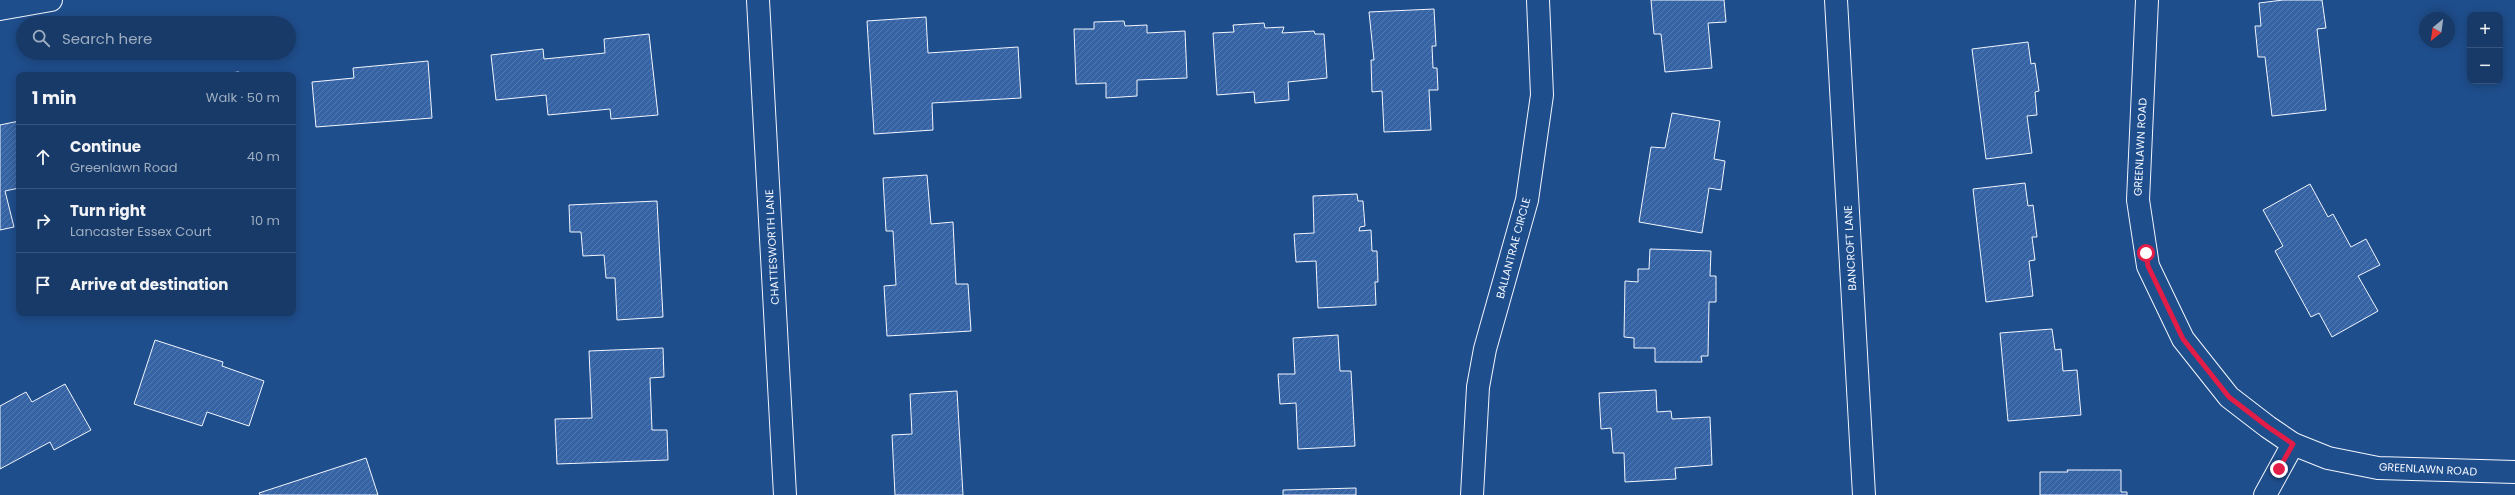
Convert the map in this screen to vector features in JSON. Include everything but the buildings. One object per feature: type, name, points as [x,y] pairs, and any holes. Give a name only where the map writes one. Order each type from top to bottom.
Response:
[{"type":"street","points":[[0,8],[50,0]]},
{"type":"street","name":"CHATTESWORTH LANE","points":[[758,0],[785,495]]},
{"type":"street","name":"BALLANTRAE CIRCLE","points":[[1472,495],[1478,387],[1485,349],[1527,200],[1542,95],[1538,0]]},
{"type":"street","name":"BANCROFT LANE","points":[[1836,0],[1864,495]]},
{"type":"street","name":"GREENLAWN ROAD","points":[[2147,0],[2138,200],[2148,266],[2183,339],[2229,397],[2293,444],[2328,458],[2378,468],[2515,472]]},
{"type":"street","points":[[2264,495],[2293,444]]},
{"type":"route","points":[[2146,253],[2148,266],[2183,339],[2229,397],[2293,444],[2279,469]]}]
